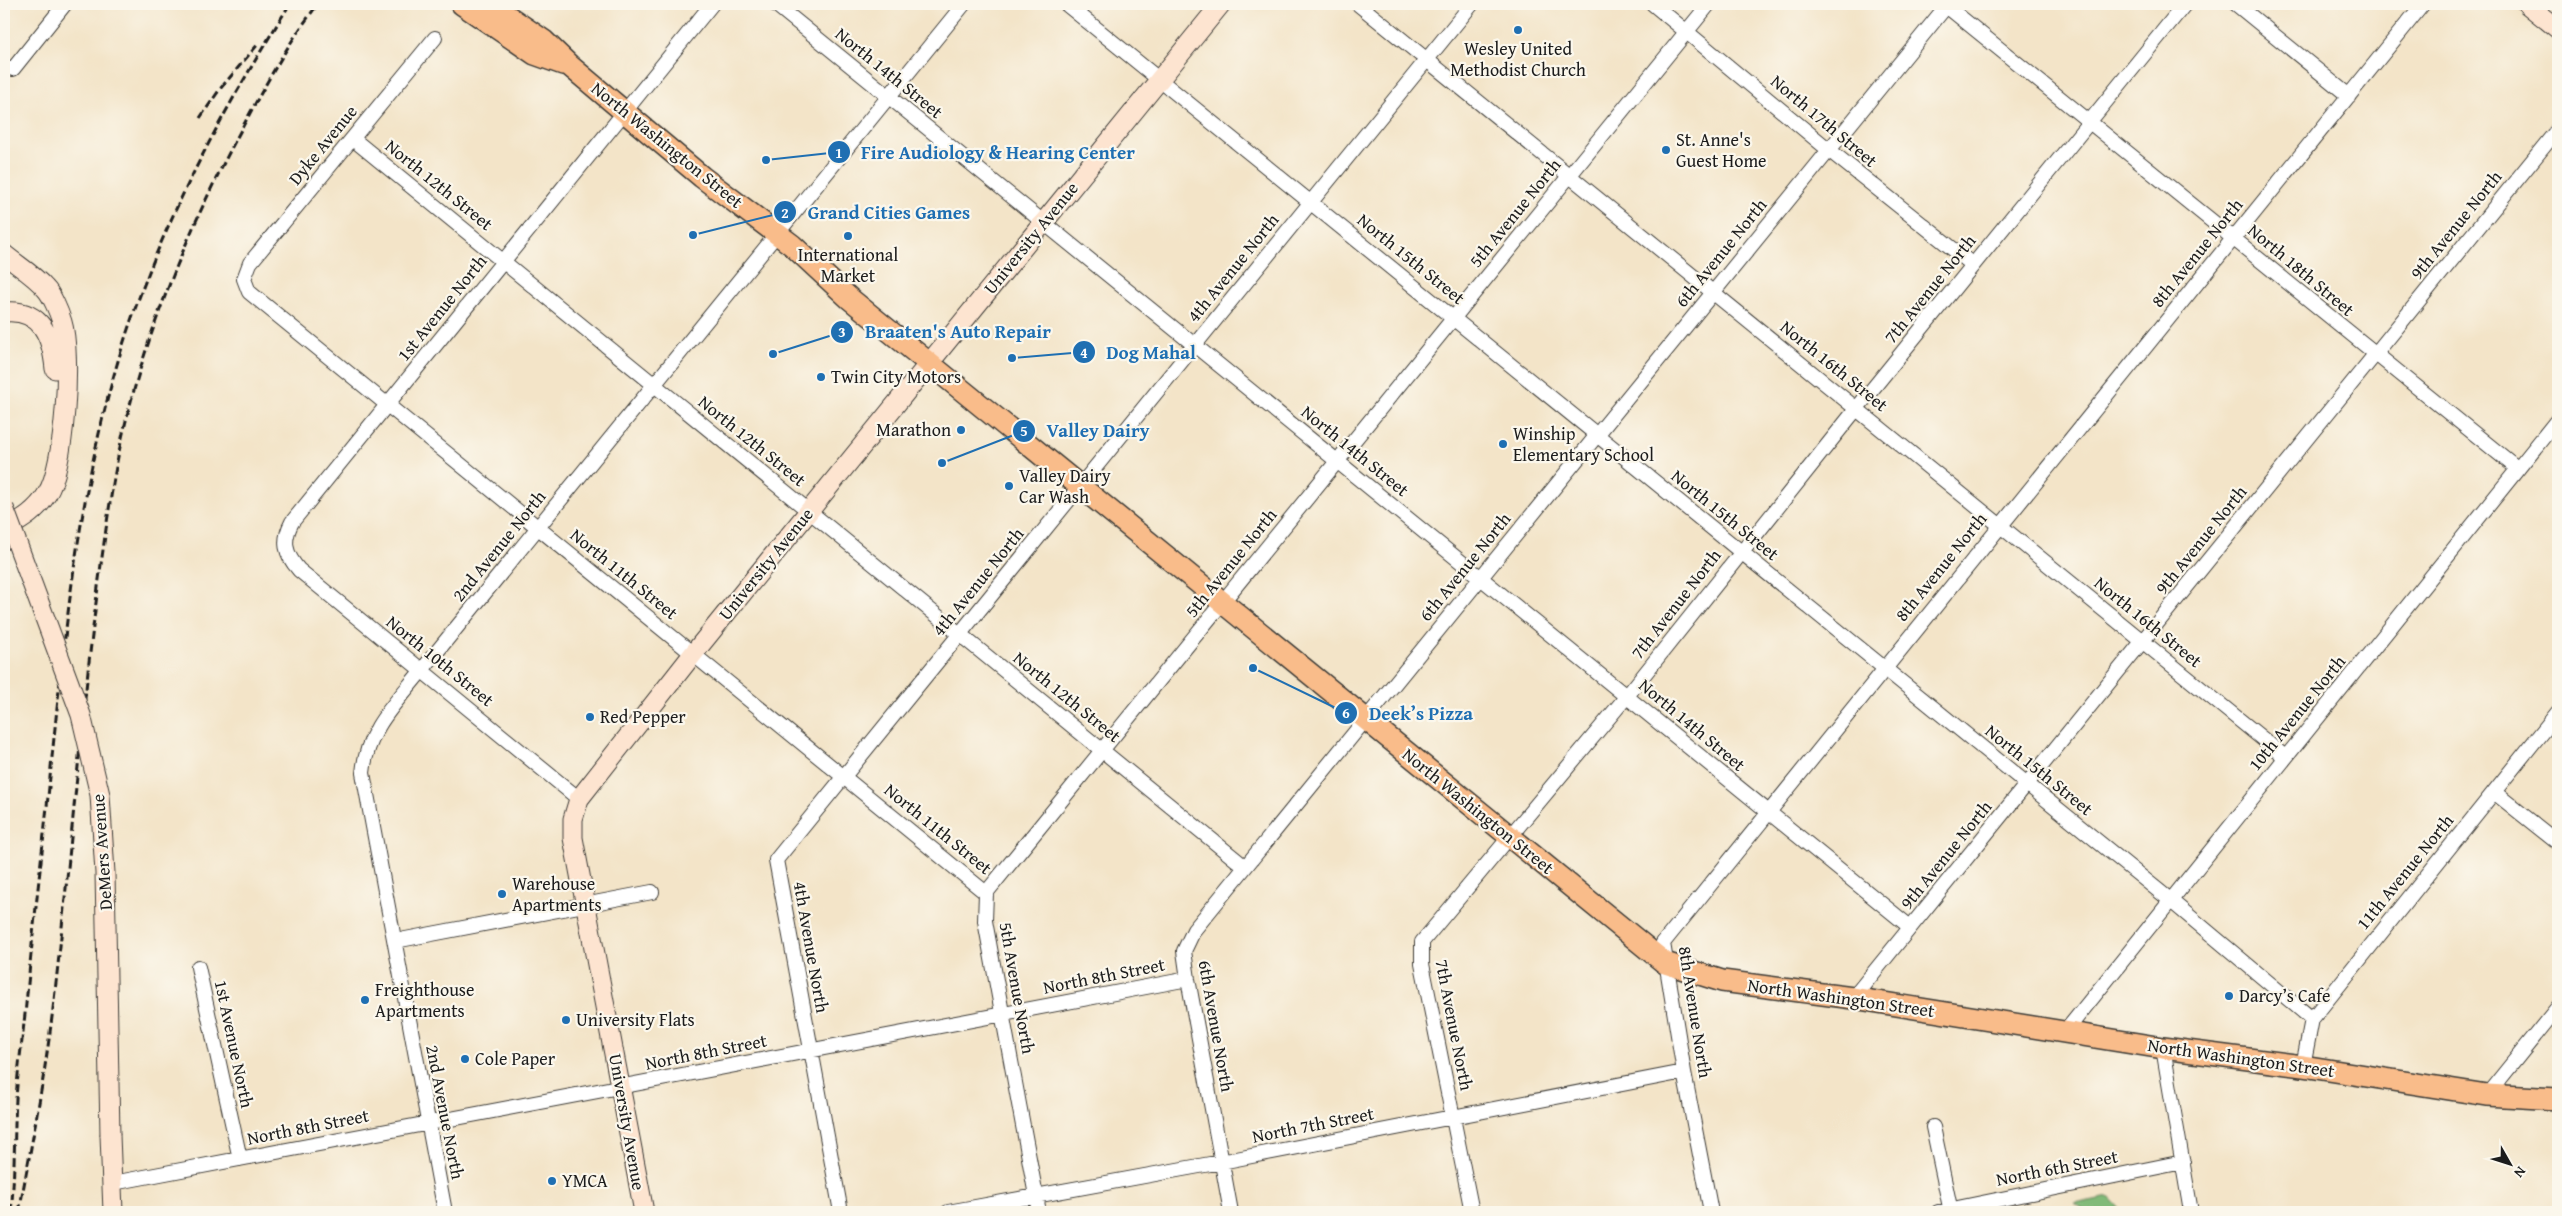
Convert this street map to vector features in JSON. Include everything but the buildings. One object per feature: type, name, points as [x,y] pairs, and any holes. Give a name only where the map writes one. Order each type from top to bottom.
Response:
[{"type":"main road","name":"North Washington Street","points":[[462,4],[536,54],[570,66]]},
{"type":"main road","name":"North Washington Street","points":[[490,4],[544,41],[570,66],[702,177],[778,234],[849,298],[929,364],[1665,963],[1722,981],[1853,998],[2163,1048],[2303,1066],[2487,1095],[2558,1098]]},
{"type":"street","points":[[4,67],[13,69],[65,4]]},
{"type":"street","name":"1st Avenue North","points":[[285,546],[286,534],[292,522],[712,4]]},
{"type":"street","name":"North 14th Street","points":[[775,4],[1910,928]]},
{"type":"street","name":"2nd Avenue North","points":[[445,1212],[363,773],[364,757],[376,728],[964,4]]},
{"type":"street","name":"North 15th Street","points":[[1066,4],[2170,900],[2312,1019]]},
{"type":"street","name":"University Avenue","points":[[644,1212],[573,838],[572,819],[579,799],[693,654],[1221,4]]},
{"type":"street","name":"North 16th Street","points":[[1358,4],[2285,758]]},
{"type":"street","name":"4th Avenue North","points":[[841,1212],[776,860],[1472,4]]},
{"type":"street","name":"North 17th Street","points":[[1653,4],[1829,150],[1973,265]]},
{"type":"street","name":"5th Avenue North","points":[[1039,1212],[984,921],[986,893],[1709,4]]},
{"type":"street","name":"North 18th Street","points":[[1946,4],[2374,355],[2518,469]]},
{"type":"street","name":"6th Avenue North","points":[[1231,1212],[1184,951],[1194,930],[1946,4]]},
{"type":"street","name":"7th Avenue North","points":[[1472,1212],[1422,964],[1422,942],[1627,696],[1856,409],[2185,4]]},
{"type":"street","points":[[2236,4],[2349,96]]},
{"type":"street","name":"8th Avenue North","points":[[1711,1212],[1684,1072],[1663,943],[1999,525],[2424,4]]},
{"type":"street","points":[[2527,4],[2558,29]]},
{"type":"street","name":"Dyke Avenue","points":[[244,279],[250,263],[435,38]]},
{"type":"street","name":"9th Avenue North","points":[[1853,998],[2028,785],[2558,129]]},
{"type":"street","name":"North 12th Street","points":[[353,139],[1245,866]]},
{"type":"street","points":[[4,254],[46,288],[62,321],[67,352],[63,428],[56,474],[48,494],[31,515],[4,530]]},
{"type":"street","name":"North 11th Street","points":[[244,279],[249,292],[986,893]]},
{"type":"street","points":[[4,312],[13,311],[29,315],[44,328],[53,345],[63,428]]},
{"type":"street","name":"10th Avenue North","points":[[2065,1032],[2558,419]]},
{"type":"street","name":"DeMers Avenue","points":[[4,508],[81,715],[100,794],[105,873],[113,1212]]},
{"type":"street","name":"North 10th Street","points":[[285,546],[289,558],[299,570],[579,799]]},
{"type":"street","name":"11th Avenue North","points":[[2303,1066],[2312,1019],[2558,712]]},
{"type":"street","points":[[2494,792],[2558,844]]},
{"type":"street","points":[[395,941],[652,892]]},
{"type":"street","name":"1st Avenue North","points":[[198,966],[240,1159]]},
{"type":"street","name":"North 8th Street","points":[[113,1183],[1188,980]]},
{"type":"street","points":[[2487,1095],[2558,1007]]},
{"type":"street","points":[[2163,1048],[2191,1212]]},
{"type":"street","name":"North 7th Street","points":[[948,1212],[1221,1162],[1684,1072]]},
{"type":"street","points":[[1933,1127],[1946,1211]]},
{"type":"street","name":"North 6th Street","points":[[1946,1211],[2183,1162]]},
{"type":"green space","points":[[2109,1197],[2123,1212],[2087,1212],[2074,1204]]},
{"type":"railway","points":[[11,1212],[18,1075],[64,644],[90,473],[118,361],[133,314],[170,221],[214,132],[290,4]]},
{"type":"railway","points":[[19,1212],[51,1027],[80,742],[103,548],[113,484],[133,392],[163,301],[200,212],[268,80],[318,4]]},
{"type":"railway","points":[[200,118],[220,89],[259,43]]},
{"type":"place","name":"Wesley United Methodist Church","points":[[1518,30]]},
{"type":"place","name":"St. Anne's Guest Home","points":[[1666,150]]},
{"type":"place","name":"Fire Audiology & Hearing Center","points":[[766,160]]},
{"type":"place","name":"Grand Cities Games","points":[[693,235]]},
{"type":"place","name":"International Market","points":[[848,236]]},
{"type":"place","name":"Braaten's Auto Repair","points":[[773,354]]},
{"type":"place","name":"Dog Mahal","points":[[1012,358]]},
{"type":"place","name":"Twin City Motors","points":[[821,377]]},
{"type":"place","name":"Marathon","points":[[961,430]]},
{"type":"place","name":"Winship Elementary School","points":[[1503,444]]},
{"type":"place","name":"Valley Dairy","points":[[942,463]]},
{"type":"place","name":"Valley Dairy Car Wash","points":[[1009,486]]},
{"type":"place","name":"Deek’s Pizza","points":[[1253,668]]},
{"type":"place","name":"Red Pepper","points":[[590,717]]},
{"type":"place","name":"Warehouse Apartments","points":[[502,894]]},
{"type":"place","name":"Darcy’s Cafe","points":[[2229,996]]},
{"type":"place","name":"Freighthouse Apartments","points":[[365,1000]]},
{"type":"place","name":"University Flats","points":[[566,1020]]},
{"type":"place","name":"Cole Paper","points":[[465,1059]]},
{"type":"place","name":"YMCA","points":[[552,1181]]}]
